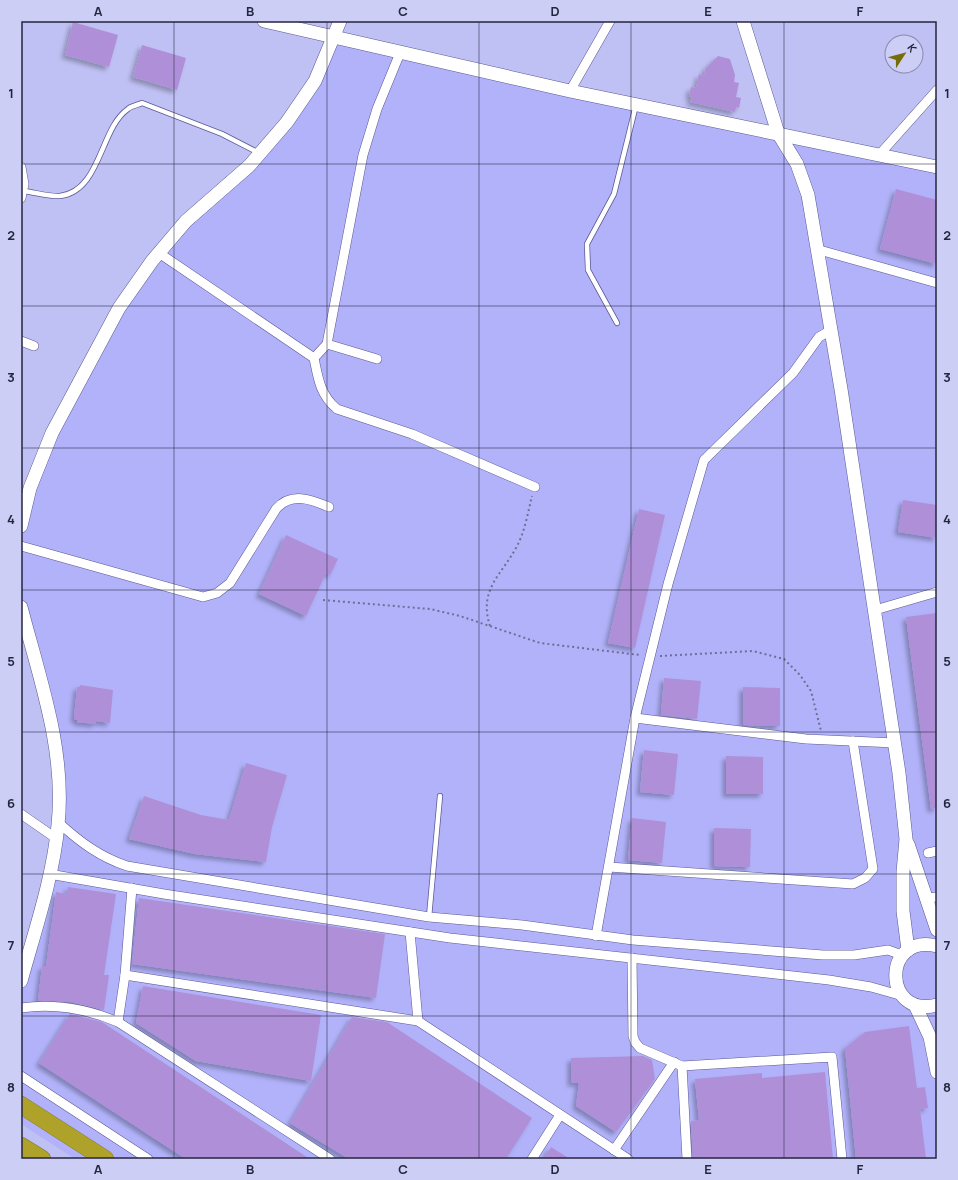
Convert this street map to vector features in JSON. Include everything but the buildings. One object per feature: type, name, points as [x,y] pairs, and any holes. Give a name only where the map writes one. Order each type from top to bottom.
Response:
[{"type":"highway","points":[[21,1105],[104,1159]]},
{"type":"highway","points":[[21,1146],[42,1159]]},
{"type":"street","points":[[264,21],[570,91],[937,167]]},
{"type":"street","points":[[22,520],[36,472],[62,410],[108,325],[130,291],[159,252],[201,206],[260,154],[287,122],[315,81],[332,37],[340,21]]},
{"type":"street","points":[[570,91],[610,21]]},
{"type":"street","points":[[743,21],[778,133],[797,164],[805,184],[831,330],[895,743],[906,839],[903,872],[905,952],[896,968],[895,976],[896,983],[903,996]]},
{"type":"street","points":[[314,358],[326,344],[363,155],[377,108],[400,53]]},
{"type":"street","points":[[879,155],[937,90]]},
{"type":"street","points":[[21,167],[24,178],[22,194]]},
{"type":"street","points":[[816,249],[937,283]]},
{"type":"street","points":[[159,252],[314,358],[321,390],[327,400],[337,408],[412,434],[535,487]]},
{"type":"street","points":[[596,936],[636,718],[668,584],[704,460],[793,373],[819,337],[831,330]]},
{"type":"street","points":[[21,341],[34,346]]},
{"type":"street","points":[[326,344],[377,359]]},
{"type":"street","points":[[21,546],[203,597],[217,593],[230,584],[276,509],[284,501],[302,498],[329,508]]},
{"type":"street","points":[[875,610],[937,592]]},
{"type":"street","points":[[21,607],[54,737],[59,779],[57,839],[21,981]]},
{"type":"street","points":[[636,718],[823,740],[895,743]]},
{"type":"street","points":[[609,867],[853,884],[859,882],[873,869],[853,741]]},
{"type":"street","points":[[21,814],[57,839]]},
{"type":"street","points":[[58,823],[81,843],[98,854],[127,866],[429,917],[522,925],[596,936],[823,955],[854,955],[888,950],[905,952],[922,944],[937,946]]},
{"type":"street","points":[[906,839],[932,897],[937,930]]},
{"type":"street","points":[[49,874],[410,932],[496,944],[829,980],[871,987],[903,996],[915,1005],[923,1007],[937,1005]]},
{"type":"street","points":[[118,1022],[125,975],[132,888]]},
{"type":"street","points":[[410,932],[418,1021]]},
{"type":"street","points":[[632,958],[633,1039],[640,1048],[678,1064],[832,1057],[842,1159]]},
{"type":"street","points":[[125,975],[418,1021],[628,1159]]},
{"type":"street","points":[[915,1005],[930,1037],[937,1072]]},
{"type":"street","points":[[21,1008],[63,1007],[92,1012],[118,1022],[330,1159]]},
{"type":"street","points":[[614,1150],[678,1064]]},
{"type":"street","points":[[678,1064],[687,1159]]},
{"type":"street","points":[[21,1076],[148,1159]]},
{"type":"street","points":[[532,1159],[560,1115]]},
{"type":"lane","points":[[22,194],[60,196],[77,190],[99,160],[114,124],[128,108],[142,103],[222,134],[260,154]]},
{"type":"lane","points":[[617,323],[588,270],[587,244],[614,194],[636,105]]},
{"type":"lane","points":[[429,917],[440,796]]},
{"type":"path","points":[[490,626],[486,610],[488,594],[493,581],[518,545],[535,487]]},
{"type":"path","points":[[323,600],[430,609],[460,616],[540,643],[651,657],[753,651],[784,659],[800,675],[811,691],[823,740]]},
{"type":"shaded area","points":[[330,43],[937,168],[937,1159],[75,1159],[21,1124],[21,988],[37,920],[59,787],[21,610],[21,531],[36,469],[145,268],[272,142]]}]
